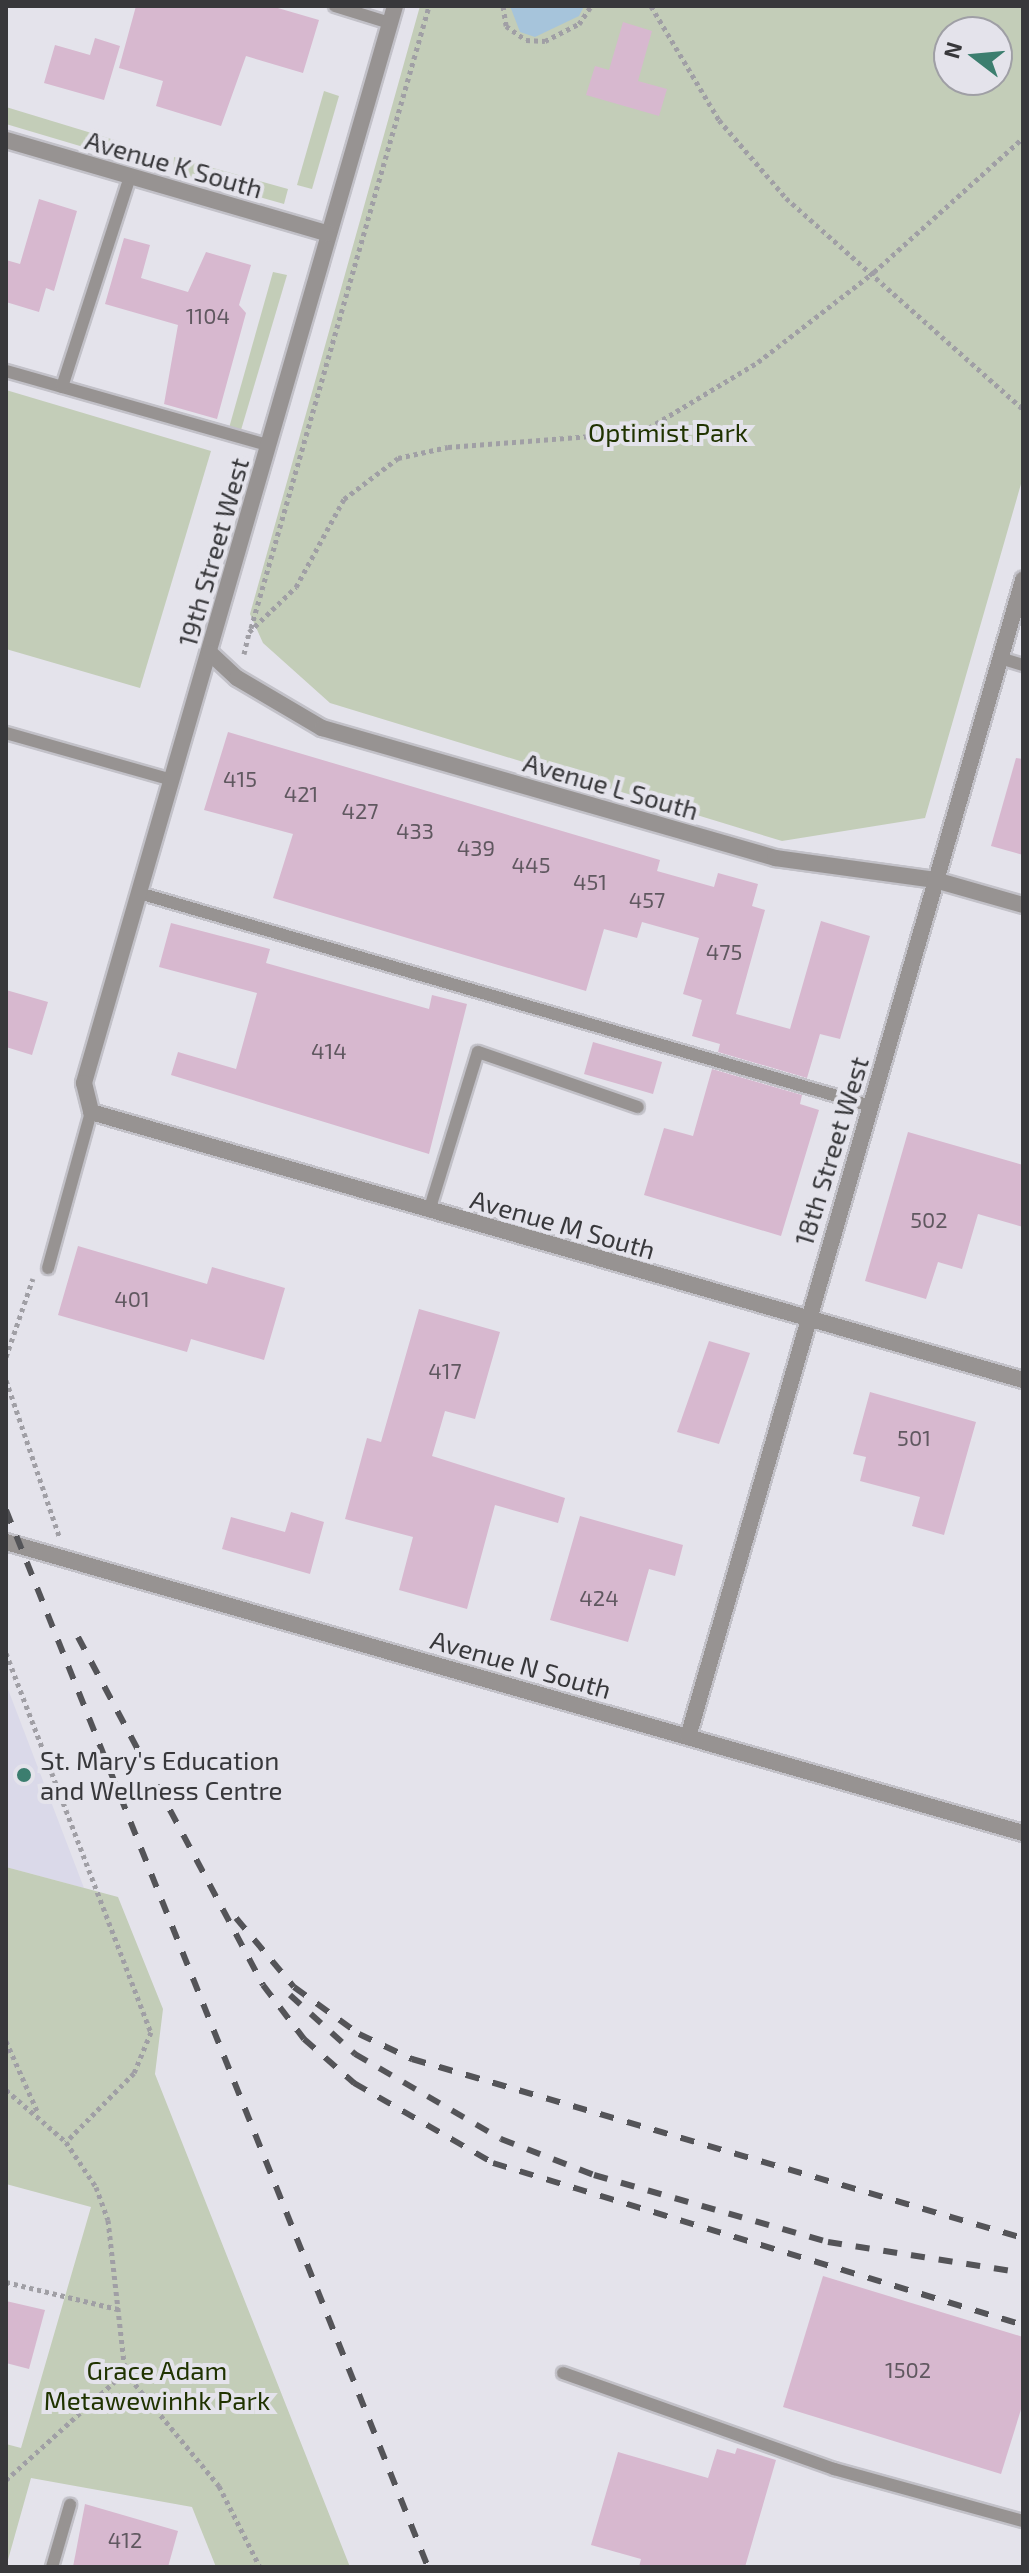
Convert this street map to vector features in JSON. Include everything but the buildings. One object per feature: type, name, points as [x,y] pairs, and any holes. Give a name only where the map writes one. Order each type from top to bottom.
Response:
[{"type":"street","name":"19th Street West","points":[[91,1112],[84,1083],[392,14]]},
{"type":"street","name":"Avenue K South","points":[[6,140],[329,234]]},
{"type":"street","name":"18th Street West","points":[[688,1737],[806,1317],[871,1106],[1023,580]]},
{"type":"street","name":"Avenue L South","points":[[210,653],[237,678],[322,728],[775,858],[935,880],[1023,905]]},
{"type":"street","name":"Avenue M South","points":[[91,1112],[1023,1380]]},
{"type":"street","name":"Avenue N South","points":[[6,1542],[1023,1833]]},
{"type":"lane","points":[[335,6],[392,14]]},
{"type":"lane","points":[[62,387],[130,176]]},
{"type":"lane","points":[[6,371],[268,445]]},
{"type":"lane","points":[[1000,658],[1023,665]]},
{"type":"lane","points":[[6,733],[172,780]]},
{"type":"lane","points":[[139,893],[871,1106]]},
{"type":"lane","points":[[429,1211],[478,1052],[638,1107]]},
{"type":"lane","points":[[48,1268],[91,1112]]},
{"type":"lane","points":[[563,2373],[834,2469],[1023,2521]]},
{"type":"lane","points":[[52,2567],[70,2505]]},
{"type":"path","points":[[237,678],[429,6]]},
{"type":"path","points":[[503,6],[506,26],[526,40],[545,41],[579,24],[591,6]]},
{"type":"path","points":[[651,6],[719,120],[786,198],[874,272],[1023,409]]},
{"type":"path","points":[[249,632],[296,587],[344,499],[398,458],[448,447],[642,432],[758,362],[874,272],[1023,138]]},
{"type":"path","points":[[6,1380],[67,1560]]},
{"type":"path","points":[[6,1653],[151,2032],[134,2073],[66,2142]]},
{"type":"path","points":[[6,2041],[39,2116]]},
{"type":"path","points":[[6,2090],[66,2142],[96,2187],[108,2220],[122,2310],[125,2372],[219,2486],[260,2567]]},
{"type":"path","points":[[6,2282],[122,2310]]},
{"type":"path","points":[[6,2480],[125,2372]]},
{"type":"shaded area","name":"St. Mary's Education and Wellness Centre","points":[[6,1684],[84,1888],[6,1867]]},
{"type":"green space","name":"Optimist Park","points":[[420,6],[1023,6],[1023,477],[925,818],[782,841],[330,703],[263,643],[250,614]]},
{"type":"green space","points":[[324,91],[339,96],[312,189],[297,185]]},
{"type":"green space","points":[[6,107],[121,142],[117,157],[6,124]]},
{"type":"green space","points":[[174,157],[288,189],[284,204],[173,173]]},
{"type":"green space","points":[[273,272],[287,275],[241,430],[229,428]]},
{"type":"green space","points":[[6,390],[211,451],[140,688],[6,649]]},
{"type":"green space","name":"Grace Adam Metawewinhk Park","points":[[6,1867],[118,1897],[163,2009],[155,2074],[350,2567],[216,2567],[192,2507],[31,2478],[6,2567],[6,2444],[21,2448],[91,2207],[6,2184]]},
{"type":"water","points":[[510,6],[584,6],[579,16],[535,37],[520,32]]},
{"type":"railway","points":[[6,1510],[428,2567]]},
{"type":"railway","points":[[78,1637],[263,1985],[304,2039],[354,2083],[493,2163],[1023,2325]]},
{"type":"railway","points":[[236,1918],[294,1987],[359,2034],[412,2059],[1023,2238]]},
{"type":"railway","points":[[290,1995],[355,2054],[501,2139],[594,2175],[828,2242],[1023,2273]]},
{"type":"place","name":"St. Mary's Education and Wellness Centre","points":[[24,1775]]}]
